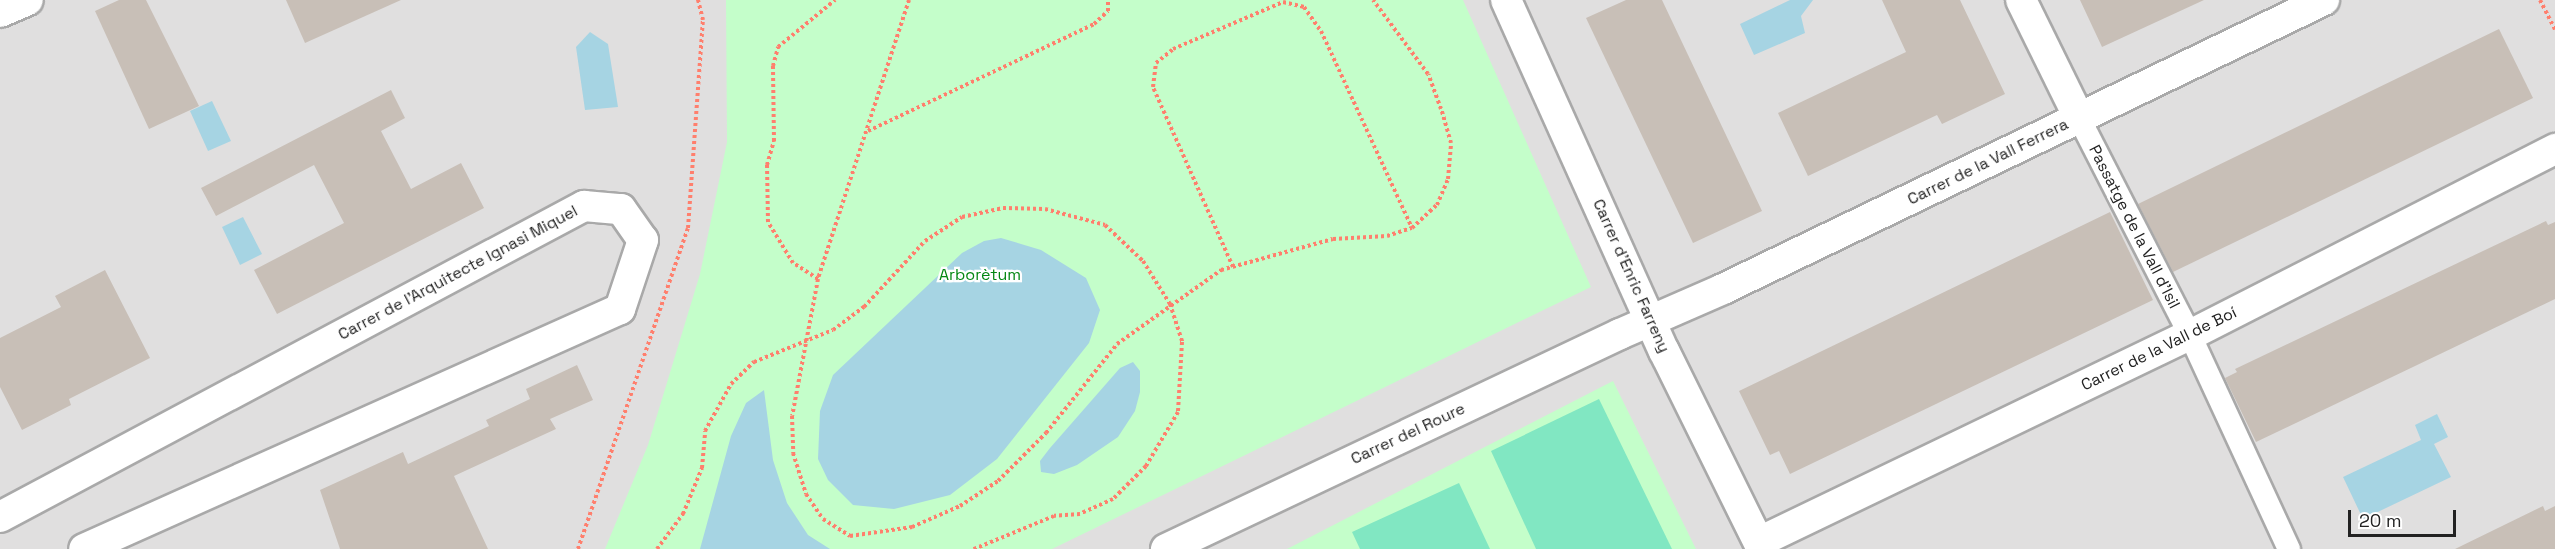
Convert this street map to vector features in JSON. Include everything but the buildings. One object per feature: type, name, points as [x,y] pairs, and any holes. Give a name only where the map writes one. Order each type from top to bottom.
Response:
[{"type":"street","points":[[0,12],[28,0]]},
{"type":"street","name":"Carrer d'Enric Farreny","points":[[1506,0],[1651,321],[1761,545]]},
{"type":"street","points":[[2020,0],[2079,118]]},
{"type":"street","name":"Carrer de la Vall Ferrera","points":[[1651,321],[2324,0]]},
{"type":"street","name":"Passatge de la Vall d'Isil","points":[[2079,118],[2190,335],[2289,549]]},
{"type":"street","name":"Carrer de la Vall de Boí","points":[[1761,545],[2190,335],[2555,148]]},
{"type":"street","name":"Carrer de l'Arquitecte Ignasi Miquel","points":[[0,517],[584,207],[621,209],[643,240],[620,309],[84,549]]},
{"type":"street","name":"Carrer del Roure","points":[[1166,549],[1651,321]]},
{"type":"path","points":[[818,279],[793,263],[768,222],[766,165],[774,141],[773,66],[778,47],[835,0]]},
{"type":"path","points":[[909,0],[818,279],[792,416],[793,453],[806,494],[824,519],[850,536],[875,536],[912,526],[960,506],[998,481],[1046,433],[1117,344],[1170,304],[1233,267],[1334,239],[1387,236],[1412,228],[1437,205],[1448,179],[1451,143],[1428,74],[1373,0]]},
{"type":"path","points":[[867,131],[1094,24],[1108,11],[1108,0]]},
{"type":"path","points":[[2540,0],[2555,29]]},
{"type":"path","points":[[1233,267],[1153,87],[1156,63],[1173,49],[1283,2],[1304,7],[1321,31],[1412,228]]},
{"type":"path","points":[[657,549],[683,514],[702,468],[705,432],[731,384],[754,362],[805,338],[833,330],[864,307],[925,241],[963,217],[1003,208],[1045,209],[1105,225],[1143,261],[1170,304],[1182,342],[1178,412],[1146,466],[1113,499],[1080,514],[1054,516],[974,549]]},
{"type":"shaded area","points":[[0,0],[2555,0],[2555,549],[0,549]]},
{"type":"green space","name":"Arborètum","points":[[726,0],[1463,0],[1591,287],[1052,549],[605,549],[648,445],[700,274],[727,142]]},
{"type":"green space","points":[[1613,381],[1696,549],[1287,549]]},
{"type":"green space","points":[[1599,399],[1672,549],[1536,549],[1491,451]]},
{"type":"green space","points":[[1459,483],[1490,549],[1360,549],[1352,532]]},
{"type":"water","points":[[1790,0],[1813,0],[1801,16],[1805,33],[1754,55],[1740,24]]},
{"type":"water","points":[[590,32],[608,44],[618,107],[585,110],[576,47]]},
{"type":"water","points":[[212,101],[231,141],[208,151],[190,111]]},
{"type":"water","points":[[243,217],[262,254],[240,265],[222,227]]},
{"type":"water","points":[[1001,238],[1041,250],[1086,278],[1100,310],[1089,343],[997,459],[950,495],[894,509],[853,505],[828,480],[818,459],[820,411],[833,375],[962,253],[984,241]]},
{"type":"water","points":[[1133,362],[1140,371],[1140,392],[1135,411],[1118,437],[1077,465],[1054,474],[1041,472],[1040,461],[1050,448],[1120,368]]},
{"type":"water","points":[[764,390],[773,460],[787,503],[808,535],[830,549],[700,549],[731,436],[746,403]]},
{"type":"water","points":[[2437,414],[2448,437],[2434,444],[2451,477],[2363,519],[2343,477],[2421,440],[2415,425]]}]
